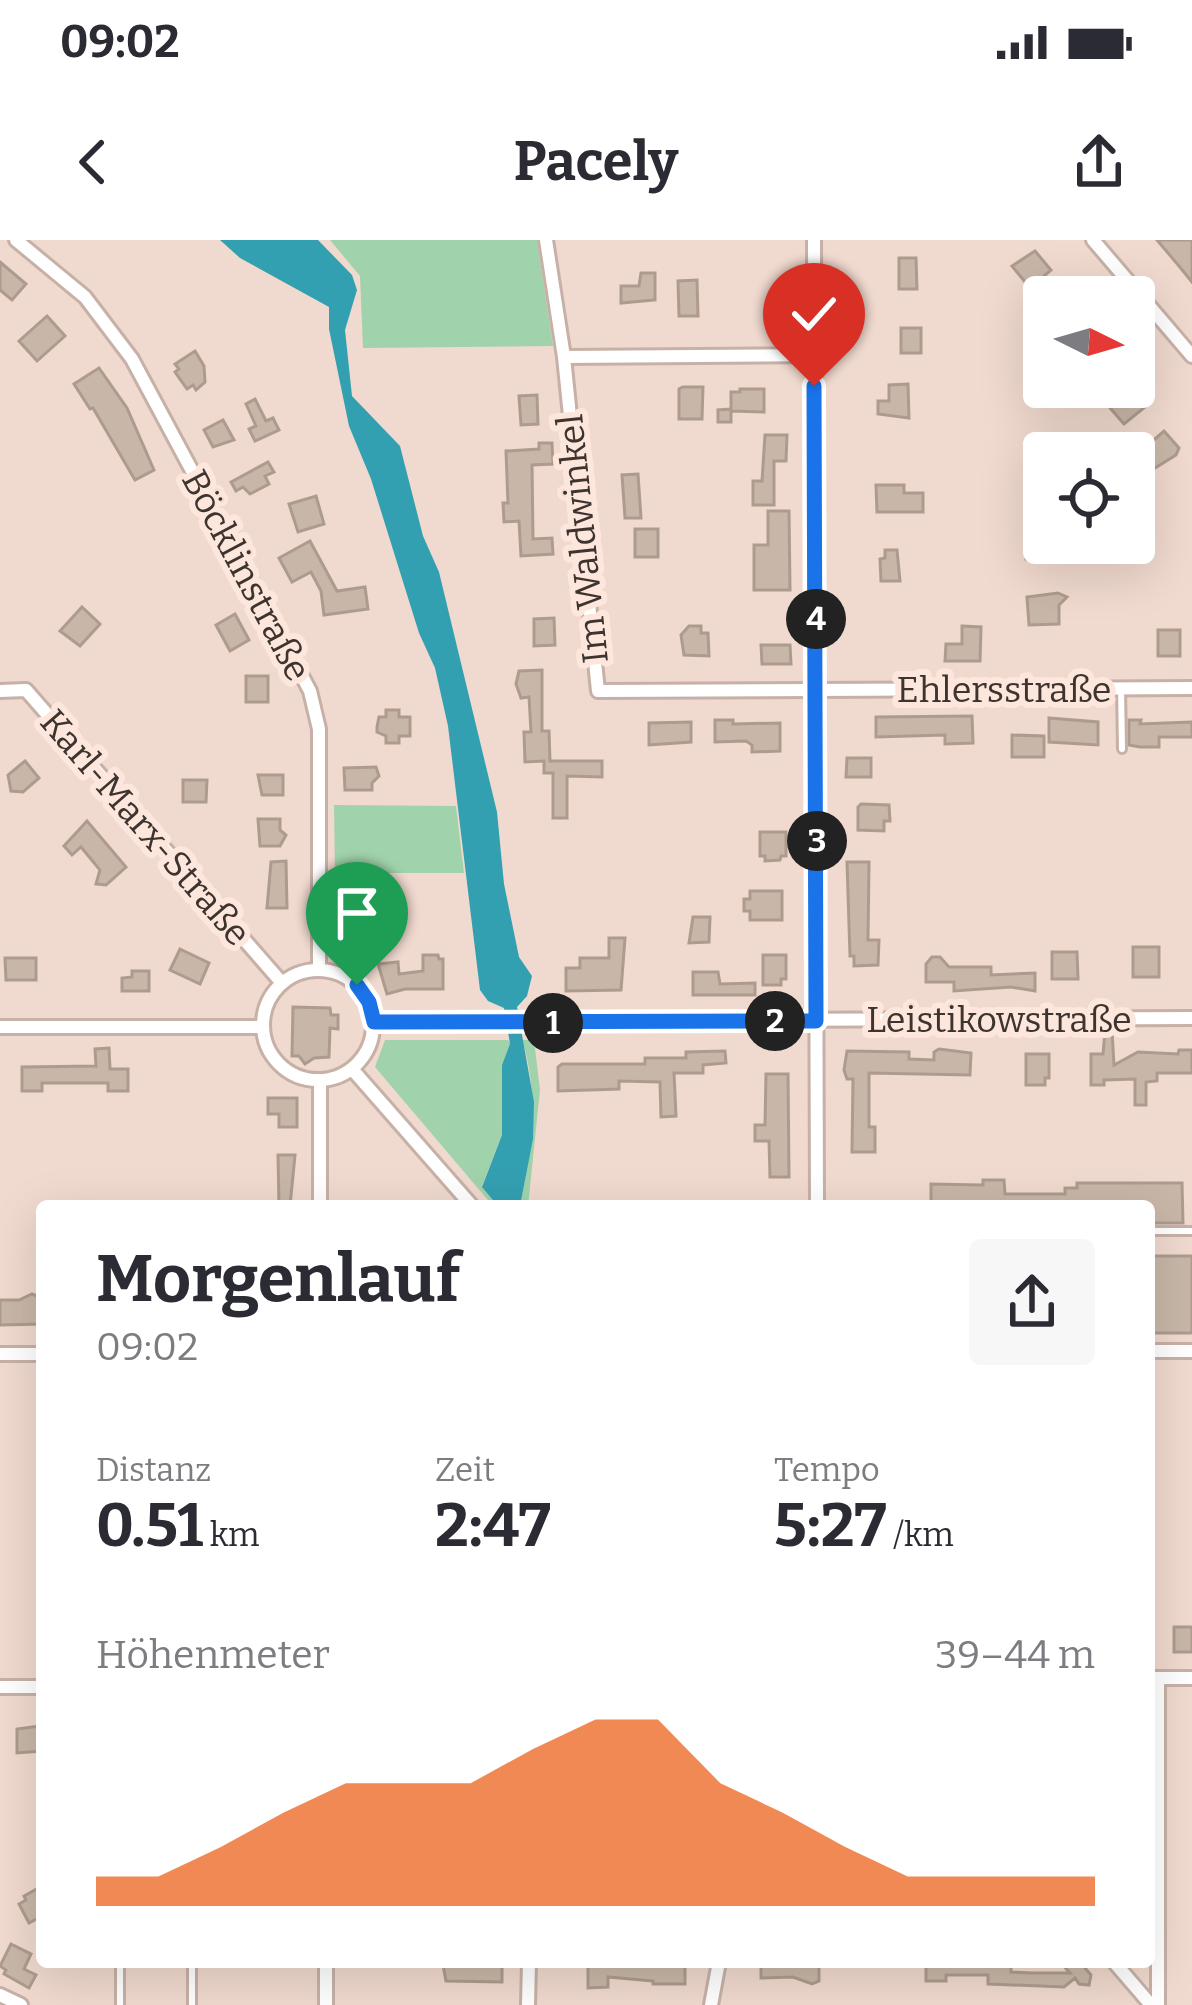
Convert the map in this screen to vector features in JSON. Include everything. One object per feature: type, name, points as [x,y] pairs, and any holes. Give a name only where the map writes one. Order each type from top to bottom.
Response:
[{"type":"street","name":"Böcklinstraße","points":[[16,240],[85,297],[132,359],[310,691],[319,729],[320,969]]},
{"type":"street","name":"Im Waldwinkel","points":[[546,240],[564,357],[598,691],[817,690]]},
{"type":"street","points":[[814,240],[817,1200]]},
{"type":"street","points":[[1094,240],[1192,356]]},
{"type":"street","points":[[564,357],[814,355]]},
{"type":"street","name":"Ehlersstraße","points":[[817,690],[1192,688]]},
{"type":"street","name":"Karl-Marx-Straße","points":[[0,691],[26,691],[282,982]]},
{"type":"street","points":[[320,969],[357,985],[369,1002],[374,1022],[364,1056],[352,1069],[320,1080],[299,1076],[281,1065],[268,1048],[263,1027],[268,1003],[282,982],[320,969]]},
{"type":"street","name":"Leistikowstraße","points":[[374,1022],[1192,1018]]},
{"type":"street","points":[[0,1028],[263,1027]]},
{"type":"street","points":[[352,1069],[467,1200]]},
{"type":"street","points":[[320,1080],[320,1200]]},
{"type":"street","points":[[1155,1352],[1192,1351]]},
{"type":"street","points":[[0,1354],[36,1354]]},
{"type":"street","points":[[1155,1678],[1192,1678]]},
{"type":"street","points":[[0,1687],[36,1688]]},
{"type":"street","points":[[326,1968],[326,2005]]},
{"type":"street","points":[[528,2005],[529,1968]]},
{"type":"street","points":[[711,2005],[718,1968]]},
{"type":"street","points":[[1120,1968],[1154,2005]]},
{"type":"street","points":[[1154,1968],[1154,2005]]},
{"type":"street","points":[[0,1995],[21,2005]]},
{"type":"lane","points":[[1121,688],[1122,749]]},
{"type":"lane","points":[[1155,1232],[1192,1232]]},
{"type":"lane","points":[[120,1968],[120,2005]]},
{"type":"lane","points":[[191,2005],[192,1968]]},
{"type":"green space","points":[[330,240],[537,240],[553,346],[363,348],[360,276]]},
{"type":"green space","points":[[334,805],[456,806],[464,873],[335,873]]},
{"type":"green space","points":[[385,1040],[508,1040],[511,1044],[502,1065],[502,1135],[482,1186],[493,1200],[488,1200],[375,1067]]},
{"type":"green space","points":[[522,1040],[534,1040],[540,1090],[529,1200],[521,1200],[530,1144],[528,1061]]},
{"type":"water","points":[[220,240],[318,240],[352,275],[357,290],[345,330],[352,396],[400,446],[423,536],[439,572],[497,812],[504,884],[519,957],[532,976],[527,996],[517,1007],[534,1102],[533,1139],[521,1200],[493,1200],[482,1187],[502,1135],[502,1065],[510,1044],[504,1008],[488,1001],[480,990],[448,726],[435,668],[349,426],[329,329],[329,307],[240,258]]},
{"type":"building","points":[[1157,240],[1192,240],[1192,282],[1179,266]]},
{"type":"building","points":[[1035,251],[1051,270],[1023,279],[1012,266]]},
{"type":"building","points":[[899,258],[916,258],[917,289],[899,289]]},
{"type":"building","points":[[0,262],[26,284],[12,300],[0,290]]},
{"type":"building","points":[[641,273],[655,273],[655,300],[621,303],[621,286],[639,286]]},
{"type":"building","points":[[697,280],[698,316],[679,316],[678,281]]},
{"type":"building","points":[[47,316],[65,336],[37,361],[19,341]]},
{"type":"building","points":[[901,328],[921,328],[921,353],[901,353]]},
{"type":"building","points":[[195,351],[204,366],[205,382],[196,390],[193,385],[187,389],[175,372],[179,369],[175,364]]},
{"type":"building","points":[[99,368],[127,408],[154,470],[135,480],[74,384]]},
{"type":"building","points":[[908,384],[909,418],[878,414],[878,401],[889,401],[889,385]]},
{"type":"building","points":[[703,387],[702,419],[679,419],[679,389]]},
{"type":"building","points":[[764,389],[764,412],[731,411],[731,422],[718,422],[718,410],[731,409],[731,392]]},
{"type":"building","points":[[537,395],[538,424],[521,425],[519,396]]},
{"type":"building","points":[[255,399],[266,421],[273,418],[279,430],[255,441],[249,429],[256,426],[246,404]]},
{"type":"building","points":[[1110,408],[1144,408],[1124,424]]},
{"type":"building","points":[[223,420],[234,440],[213,447],[204,430]]},
{"type":"building","points":[[1164,431],[1179,448],[1155,468],[1155,439]]},
{"type":"building","points":[[765,435],[787,435],[786,461],[774,461],[774,505],[753,505],[753,481],[762,481]]},
{"type":"building","points":[[539,443],[552,443],[553,464],[532,465],[533,539],[552,538],[553,554],[521,556],[519,521],[504,522],[506,451],[539,449]]},
{"type":"building","points":[[268,462],[274,472],[265,476],[269,484],[250,494],[243,487],[236,491],[231,482]]},
{"type":"building","points":[[638,474],[641,518],[625,518],[622,475]]},
{"type":"building","points":[[876,485],[904,485],[904,493],[923,493],[923,512],[877,512]]},
{"type":"building","points":[[316,496],[324,524],[298,532],[289,504]]},
{"type":"building","points":[[768,511],[789,511],[790,590],[754,590],[754,545],[768,545]]},
{"type":"building","points":[[635,529],[658,529],[658,557],[635,557]]},
{"type":"building","points":[[310,541],[337,591],[365,587],[368,609],[324,615],[321,591],[311,572],[292,582],[279,558]]},
{"type":"building","points":[[885,550],[897,550],[900,581],[881,581],[880,559],[885,558]]},
{"type":"building","points":[[1058,593],[1067,597],[1059,605],[1059,624],[1029,625],[1027,597]]},
{"type":"building","points":[[82,607],[100,624],[80,646],[60,631]]},
{"type":"building","points":[[235,614],[249,640],[230,651],[216,625]]},
{"type":"building","points":[[554,618],[555,645],[534,646],[534,619]]},
{"type":"building","points":[[689,626],[701,626],[701,633],[708,633],[709,656],[684,655],[681,635]]},
{"type":"building","points":[[962,626],[981,627],[980,661],[945,661],[946,644],[962,644]]},
{"type":"building","points":[[1158,630],[1180,630],[1180,656],[1158,656]]},
{"type":"building","points":[[761,645],[790,645],[791,664],[762,664]]},
{"type":"building","points":[[542,670],[542,731],[549,731],[550,761],[602,761],[602,777],[567,776],[567,818],[553,818],[553,773],[544,773],[544,761],[525,762],[524,732],[531,732],[529,697],[521,698],[516,684],[519,671]]},
{"type":"building","points":[[246,676],[268,676],[268,702],[246,702]]},
{"type":"building","points":[[386,710],[399,710],[399,717],[410,717],[410,736],[399,736],[399,743],[386,743],[386,736],[377,732],[379,717],[386,717]]},
{"type":"building","points":[[972,716],[973,743],[945,744],[945,735],[876,737],[876,717]]},
{"type":"building","points":[[1049,718],[1098,722],[1098,745],[1049,742]]},
{"type":"building","points":[[715,720],[780,723],[780,751],[752,752],[746,741],[715,742]]},
{"type":"building","points":[[1129,720],[1141,720],[1140,724],[1192,722],[1192,737],[1159,737],[1159,747],[1129,745]]},
{"type":"building","points":[[691,722],[691,742],[649,745],[649,723]]},
{"type":"building","points":[[1012,735],[1044,736],[1044,757],[1012,757]]},
{"type":"building","points":[[847,758],[871,758],[871,777],[846,777]]},
{"type":"building","points":[[25,761],[39,778],[23,792],[11,791],[8,775]]},
{"type":"building","points":[[376,767],[379,776],[372,790],[345,790],[344,768]]},
{"type":"building","points":[[258,775],[283,775],[283,795],[262,795]]},
{"type":"building","points":[[183,780],[207,780],[206,802],[183,802]]},
{"type":"building","points":[[861,804],[889,805],[890,821],[884,821],[884,831],[858,830]]},
{"type":"building","points":[[258,819],[280,819],[280,830],[286,835],[280,846],[260,846]]},
{"type":"building","points":[[87,821],[126,867],[106,885],[96,884],[100,870],[81,847],[72,855],[64,846]]},
{"type":"building","points":[[760,832],[786,832],[786,856],[765,861],[760,856]]},
{"type":"building","points":[[286,861],[287,908],[267,908],[271,862]]},
{"type":"building","points":[[847,862],[869,862],[868,940],[879,940],[878,965],[854,966],[854,956],[850,956]]},
{"type":"building","points":[[750,891],[782,891],[782,920],[750,920],[744,899],[750,899]]},
{"type":"building","points":[[693,917],[710,917],[709,942],[689,943]]},
{"type":"building","points":[[368,924],[373,956],[354,956],[349,925]]},
{"type":"building","points":[[609,938],[625,938],[621,990],[566,991],[566,968],[580,968],[580,958],[609,958]]},
{"type":"building","points":[[1133,947],[1159,947],[1159,977],[1133,977]]},
{"type":"building","points":[[180,949],[209,963],[200,984],[170,970]]},
{"type":"building","points":[[1052,952],[1077,952],[1078,979],[1052,979]]},
{"type":"building","points":[[423,955],[443,959],[443,989],[387,994],[378,964],[398,962],[399,974],[423,971]]},
{"type":"building","points":[[763,955],[786,955],[786,979],[781,979],[781,985],[763,985]]},
{"type":"building","points":[[940,957],[949,967],[991,967],[991,975],[1035,973],[1035,991],[1011,987],[954,991],[954,982],[926,982],[926,964]]},
{"type":"building","points":[[5,958],[36,958],[36,980],[6,980]]},
{"type":"building","points":[[132,971],[149,971],[149,991],[122,991],[122,978],[132,977]]},
{"type":"building","points":[[693,972],[718,972],[720,984],[755,983],[755,995],[693,995]]},
{"type":"building","points":[[293,1007],[330,1008],[331,1015],[338,1015],[338,1029],[330,1028],[329,1057],[305,1064],[299,1056],[292,1056]]},
{"type":"building","points":[[1105,1031],[1112,1031],[1114,1065],[1138,1052],[1192,1050],[1192,1073],[1157,1073],[1157,1081],[1146,1082],[1146,1105],[1135,1105],[1135,1079],[1091,1085],[1091,1054],[1103,1054]]},
{"type":"building","points":[[109,1048],[110,1069],[128,1069],[128,1091],[108,1091],[108,1083],[42,1083],[42,1091],[22,1091],[22,1067],[96,1066],[95,1049]]},
{"type":"building","points":[[939,1049],[971,1053],[970,1075],[869,1073],[869,1127],[875,1127],[875,1152],[852,1152],[853,1079],[847,1079],[844,1070],[847,1051],[909,1052],[909,1059],[934,1060]]},
{"type":"building","points":[[725,1051],[726,1063],[703,1065],[703,1073],[674,1073],[676,1116],[661,1117],[660,1082],[619,1081],[619,1089],[558,1091],[562,1064],[645,1064],[645,1058]]},
{"type":"building","points":[[1026,1054],[1049,1054],[1045,1085],[1026,1085]]},
{"type":"building","points":[[766,1074],[788,1074],[789,1177],[770,1177],[769,1141],[755,1141],[755,1125],[765,1125]]},
{"type":"building","points":[[268,1098],[297,1098],[297,1127],[279,1127],[279,1114],[268,1114]]},
{"type":"building","points":[[278,1155],[295,1155],[291,1200],[279,1200]]},
{"type":"building","points":[[983,1180],[1004,1180],[1005,1194],[1065,1194],[1065,1188],[1077,1188],[1077,1183],[1182,1183],[1183,1223],[1155,1223],[1155,1200],[931,1200],[931,1184],[983,1185]]},
{"type":"building","points":[[1155,1256],[1192,1256],[1192,1333],[1155,1333]]},
{"type":"building","points":[[36,1296],[36,1324],[0,1325],[0,1300]]},
{"type":"building","points":[[1174,1627],[1192,1627],[1192,1652],[1174,1652]]},
{"type":"building","points":[[36,1727],[36,1751],[17,1753],[17,1729]]},
{"type":"building","points":[[36,1889],[36,1919],[29,1923],[19,1904],[26,1900],[24,1896]]},
{"type":"building","points":[[11,1944],[31,1954],[24,1969],[36,1975],[29,1988],[4,1974],[0,1966]]},
{"type":"building","points":[[444,1968],[502,1968],[502,1982],[446,1981]]},
{"type":"building","points":[[588,1968],[685,1968],[685,1984],[608,1977],[608,1987],[588,1988]]},
{"type":"building","points":[[761,1968],[819,1968],[819,1981],[812,1984],[793,1977],[761,1978]]},
{"type":"building","points":[[926,1968],[1070,1973],[1065,1968],[1085,1968],[1091,1975],[1089,1985],[1075,1978],[1064,1987],[988,1984],[988,1975],[946,1975],[946,1981],[926,1981]]},
{"type":"route","points":[[357,985],[369,1002],[374,1022],[816,1021],[814,386]]}]
